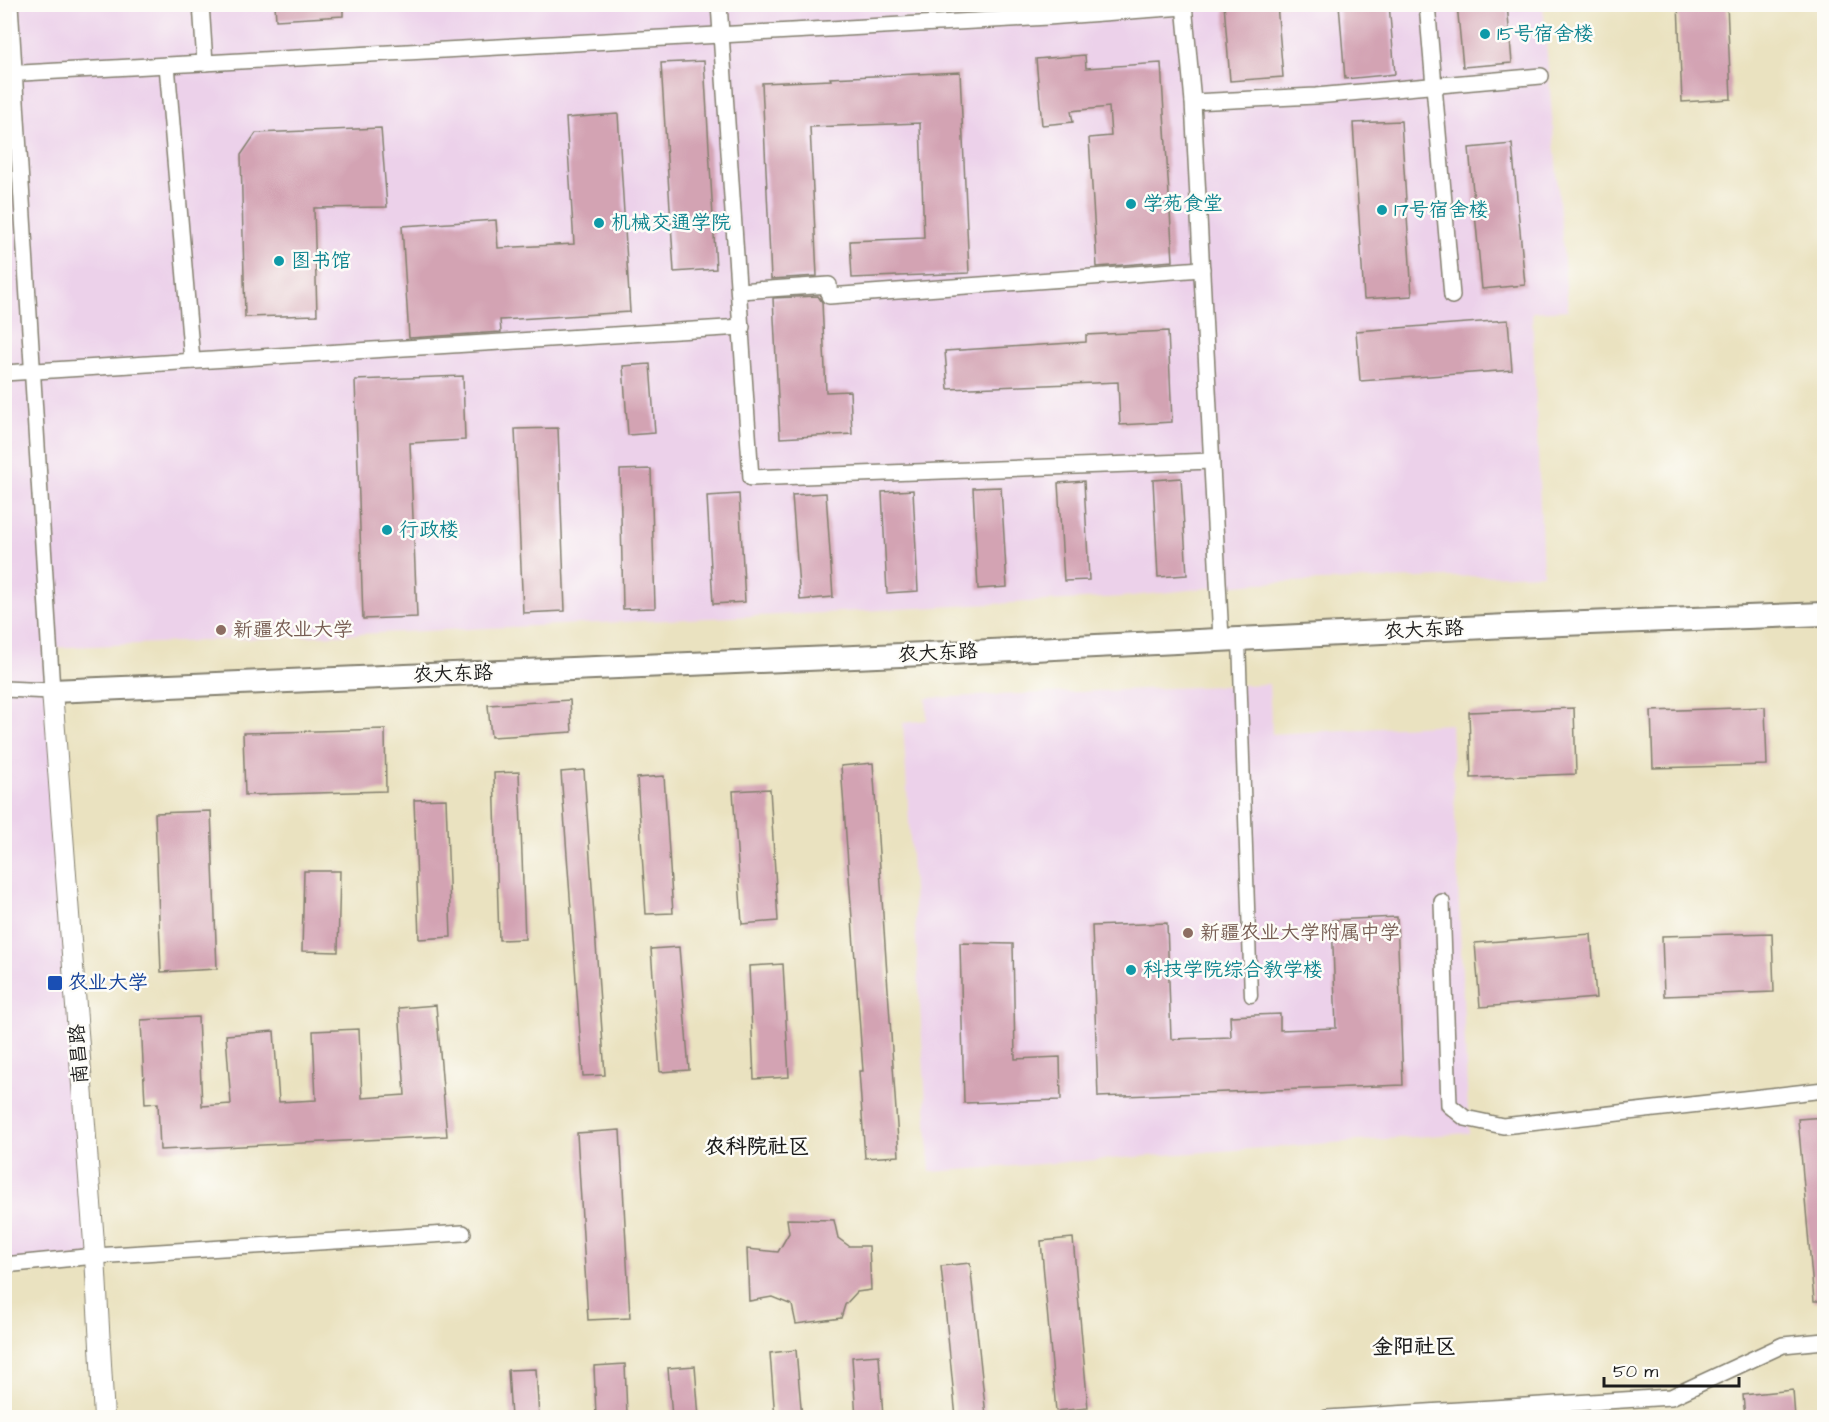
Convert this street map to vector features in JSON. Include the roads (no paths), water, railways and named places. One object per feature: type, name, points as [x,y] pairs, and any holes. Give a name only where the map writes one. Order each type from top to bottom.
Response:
[{"type":"main road","name":"农大东路","points":[[52,691],[1824,614]]},
{"type":"street","points":[[4,689],[52,691],[32,371],[9,74],[10,4]]},
{"type":"street","points":[[201,4],[205,63]]},
{"type":"street","points":[[719,4],[751,478],[1212,461]]},
{"type":"street","points":[[1427,4],[1452,296]]},
{"type":"street","points":[[9,74],[1048,17],[1184,6],[1192,102],[1212,461],[1230,639],[1251,996]]},
{"type":"street","points":[[167,65],[192,362]]},
{"type":"street","points":[[1192,102],[1316,96],[1541,76]]},
{"type":"street","points":[[740,291],[829,285],[829,296],[1202,268]]},
{"type":"street","points":[[4,373],[742,327]]},
{"type":"street","name":"南昌路","points":[[52,691],[95,1257],[104,1418]]},
{"type":"street","points":[[1442,902],[1449,1105],[1465,1118],[1503,1126],[1824,1090]]},
{"type":"street","points":[[4,1265],[463,1233]]},
{"type":"street","points":[[1328,1418],[1671,1398],[1783,1345],[1824,1341]]},
{"type":"place","name":"15号宿舍楼","points":[[1485,34]]},
{"type":"place","name":"学苑食堂","points":[[1131,204]]},
{"type":"place","name":"17号宿舍楼","points":[[1382,210]]},
{"type":"place","name":"机械交通学院","points":[[599,223]]},
{"type":"place","name":"图书馆","points":[[279,261]]},
{"type":"place","name":"行政楼","points":[[387,530]]},
{"type":"place","name":"新疆农业大学","points":[[221,630]]},
{"type":"place","name":"新疆农业大学附属中学","points":[[1188,933]]},
{"type":"place","name":"科技学院综合教学楼","points":[[1131,970]]},
{"type":"place","name":"农业大学","points":[[55,983]]},
{"type":"district","name":"农科院社区","points":[[757,1146]]},
{"type":"district","name":"金阳社区","points":[[1414,1346]]}]
